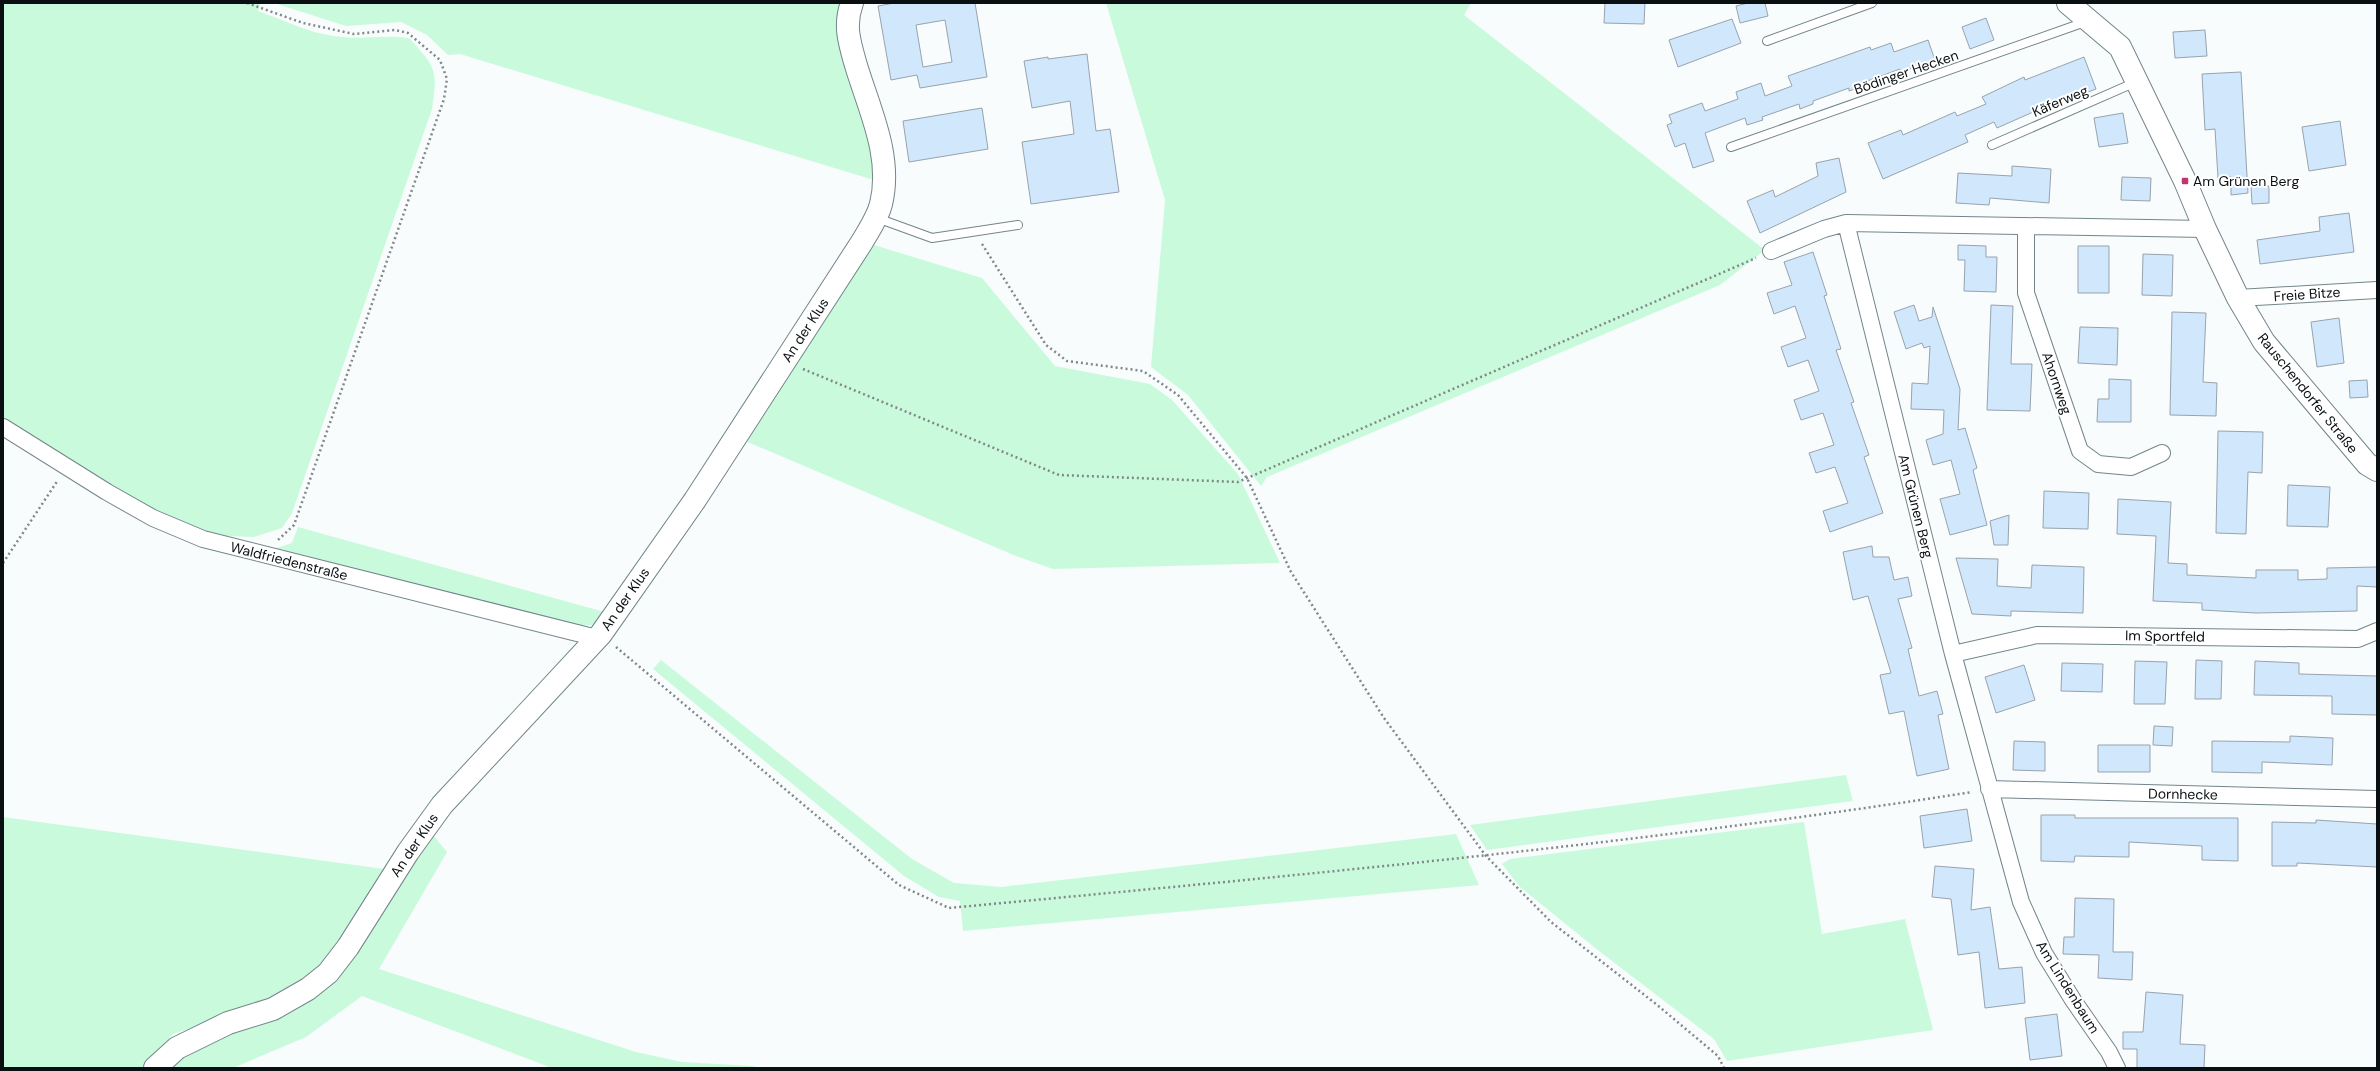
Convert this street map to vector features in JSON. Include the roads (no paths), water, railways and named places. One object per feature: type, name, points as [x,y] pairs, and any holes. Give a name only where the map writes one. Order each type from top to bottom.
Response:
[{"type":"street","name":"An der Klus","points":[[154,1068],[178,1048],[228,1023],[273,1009],[308,989],[328,973],[348,947],[408,852],[442,805],[599,636],[695,500],[862,242],[876,217],[881,204],[884,165],[878,133],[862,89],[847,31],[849,12],[852,3]]},
{"type":"street","name":"Rauschendorfer Straße","points":[[2068,3],[2090,20],[2120,47],[2138,81],[2185,180],[2205,229],[2238,298],[2264,342],[2367,464],[2377,470]]},
{"type":"street","points":[[1771,252],[1824,229],[1846,223],[2205,229]]},
{"type":"street","name":"Am Grünen Berg","points":[[1846,223],[1988,789]]},
{"type":"street","name":"Ahornweg","points":[[2026,226],[2026,293],[2080,451],[2098,464],[2131,467],[2162,453]]},
{"type":"street","name":"Freie Bitze","points":[[2238,298],[2377,290]]},
{"type":"street","name":"Waldfriedenstraße","points":[[3,427],[153,518],[203,539],[599,636]]},
{"type":"street","name":"Im Sportfeld","points":[[1953,654],[2037,635],[2358,639],[2377,631]]},
{"type":"street","name":"Dornhecke","points":[[1988,789],[2377,799]]},
{"type":"street","name":"Am Lindenbaum","points":[[1988,789],[2021,902],[2044,953],[2073,1000],[2109,1052],[2117,1068]]},
{"type":"lane","points":[[1767,41],[1872,3]]},
{"type":"lane","name":"Bödinger Hecken","points":[[1731,148],[2090,20]]},
{"type":"lane","name":"Käferweg","points":[[1992,145],[2138,81]]},
{"type":"lane","points":[[876,217],[932,238],[1018,225]]},
{"type":"place","name":"Am Grünen Berg","points":[[2185,181]]}]
